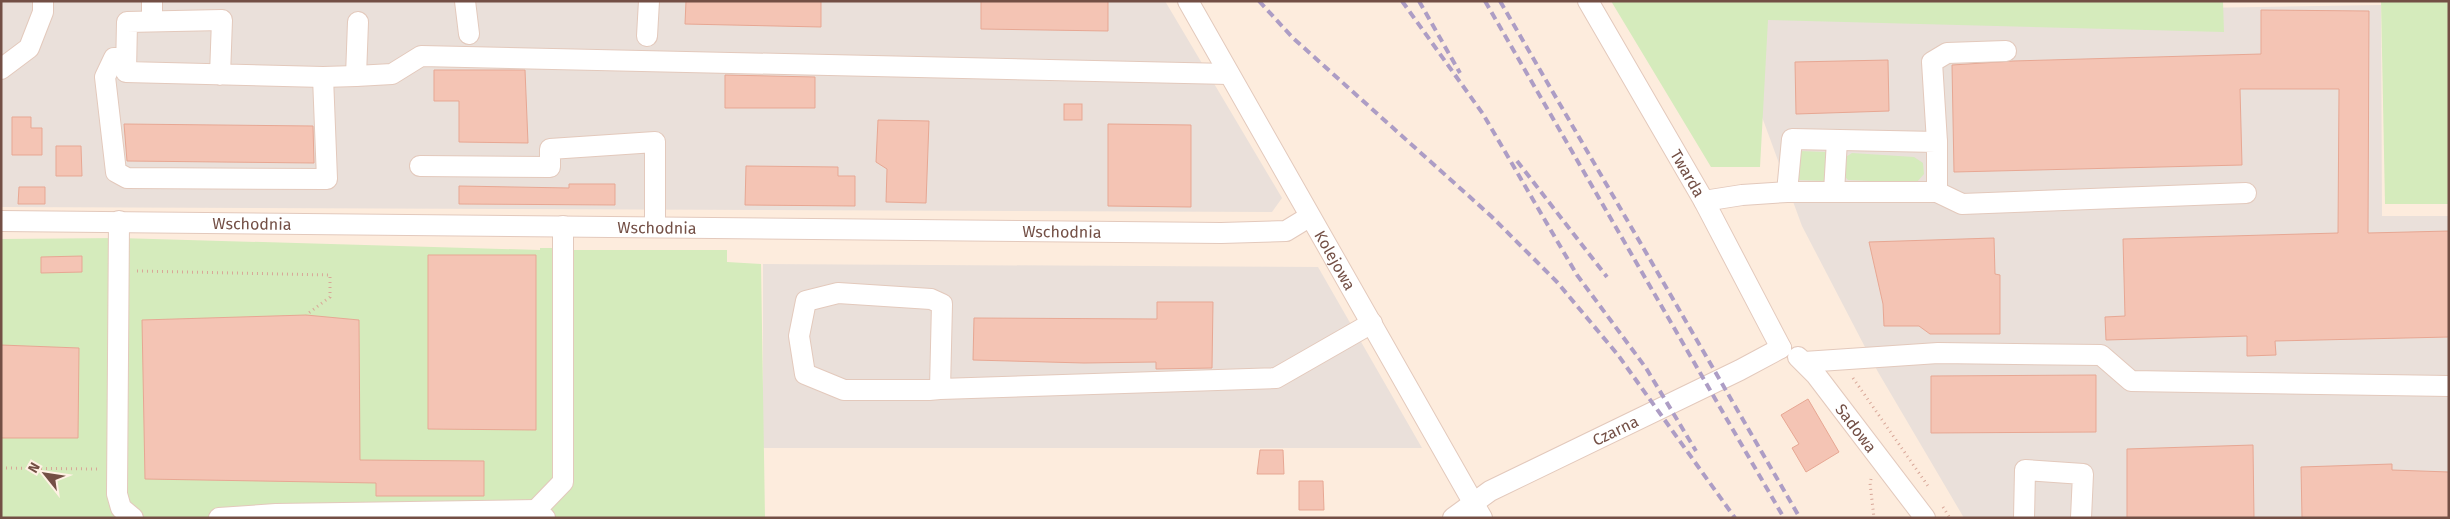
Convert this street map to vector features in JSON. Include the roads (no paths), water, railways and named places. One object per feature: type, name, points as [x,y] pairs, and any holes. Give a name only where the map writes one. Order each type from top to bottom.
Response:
[{"type":"street","points":[[1,69],[29,48],[43,12],[43,1]]},
{"type":"street","points":[[152,1],[152,22]]},
{"type":"street","points":[[465,1],[469,34]]},
{"type":"street","points":[[647,36],[649,1]]},
{"type":"street","name":"Kolejowa","points":[[1188,1],[1478,511]]},
{"type":"street","name":"Twarda","points":[[1588,1],[1704,201],[1781,348]]},
{"type":"street","points":[[220,75],[222,20],[127,22],[126,72],[220,75],[323,77],[356,76],[392,74],[420,56],[1229,74]]},
{"type":"street","points":[[356,76],[358,22]]},
{"type":"street","points":[[1937,192],[1937,142],[1932,62],[1948,53],[2006,51]]},
{"type":"street","points":[[126,58],[114,58],[104,77],[116,172],[127,178],[326,179],[323,77]]},
{"type":"street","points":[[1787,192],[1792,139],[1937,142]]},
{"type":"street","points":[[1834,192],[1837,140]]},
{"type":"street","points":[[420,166],[550,167],[550,149],[655,142],[655,227]]},
{"type":"street","points":[[1704,201],[1742,195],[1787,192],[1937,192],[1962,204],[2246,193]]},
{"type":"street","name":"Wschodnia","points":[[1,221],[1221,233],[1286,231],[1310,217]]},
{"type":"street","points":[[120,222],[118,271],[118,494],[121,508],[133,518]]},
{"type":"street","points":[[219,518],[276,514],[541,514],[563,482],[563,226]]},
{"type":"street","points":[[940,389],[942,304],[930,298],[838,293],[806,301],[798,336],[805,374],[844,390],[940,389],[1276,378],[1372,323]]},
{"type":"street","name":"Sadowa","points":[[1781,348],[1804,362],[1816,376],[1925,518]]},
{"type":"street","name":"Czarna","points":[[1453,518],[1478,511],[1490,491],[1740,370],[1781,348]]},
{"type":"street","points":[[1804,362],[1938,353],[2101,356],[2131,381],[2449,386]]},
{"type":"street","points":[[2024,518],[2025,470],[2083,474],[2081,518]]},
{"type":"railway","points":[[1259,1],[1293,38],[1491,216],[1557,282],[1618,355],[1735,518]]},
{"type":"railway","points":[[1402,1],[1483,114],[1577,275],[1646,368],[1696,451]]},
{"type":"railway","points":[[1419,1],[1460,73]]},
{"type":"railway","points":[[1485,1],[1784,518]]},
{"type":"railway","points":[[1500,1],[1800,518]]},
{"type":"railway","points":[[1517,161],[1607,277]]}]
